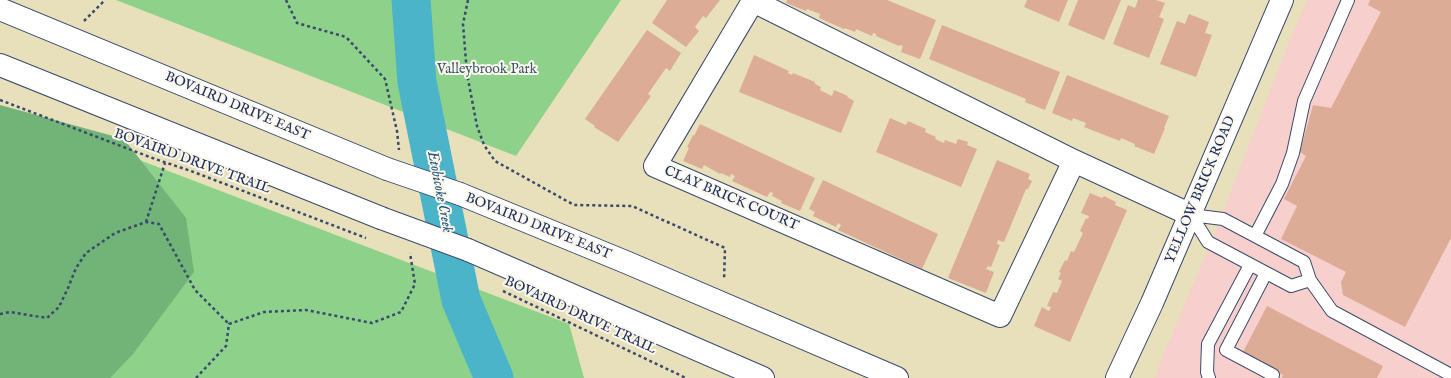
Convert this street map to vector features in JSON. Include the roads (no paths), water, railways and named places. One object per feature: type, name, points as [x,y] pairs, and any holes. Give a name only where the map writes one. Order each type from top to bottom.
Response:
[{"type":"main road","name":"CLAY BRICK COURT","points":[[1074,161],[1000,316],[655,166],[753,1],[1074,161],[1191,215]]},
{"type":"main road","name":"YELLOW BRICK ROAD","points":[[1117,378],[1191,215],[1275,2]]},
{"type":"main road","name":"BOVAIRD DRIVE EAST","points":[[0,9],[387,169],[460,194],[628,263],[896,378]]},
{"type":"main road","points":[[0,65],[381,218],[468,250],[763,378]]},
{"type":"lane","points":[[1255,236],[1282,184],[1293,153],[1304,101],[1348,0]]},
{"type":"lane","points":[[1191,215],[1222,219],[1304,262],[1310,280],[1332,311],[1450,372]]},
{"type":"lane","points":[[1191,215],[1208,242],[1291,286],[1310,280]]},
{"type":"lane","points":[[1209,378],[1207,372],[1208,344],[1250,264]]},
{"type":"lane","points":[[1266,273],[1226,350],[1273,375]]},
{"type":"waterway","name":"Etobicoke Creek","points":[[411,0],[417,82],[461,300],[494,378]]},
{"type":"park label","name":"Valleybrook Park","points":[[487,70]]}]
